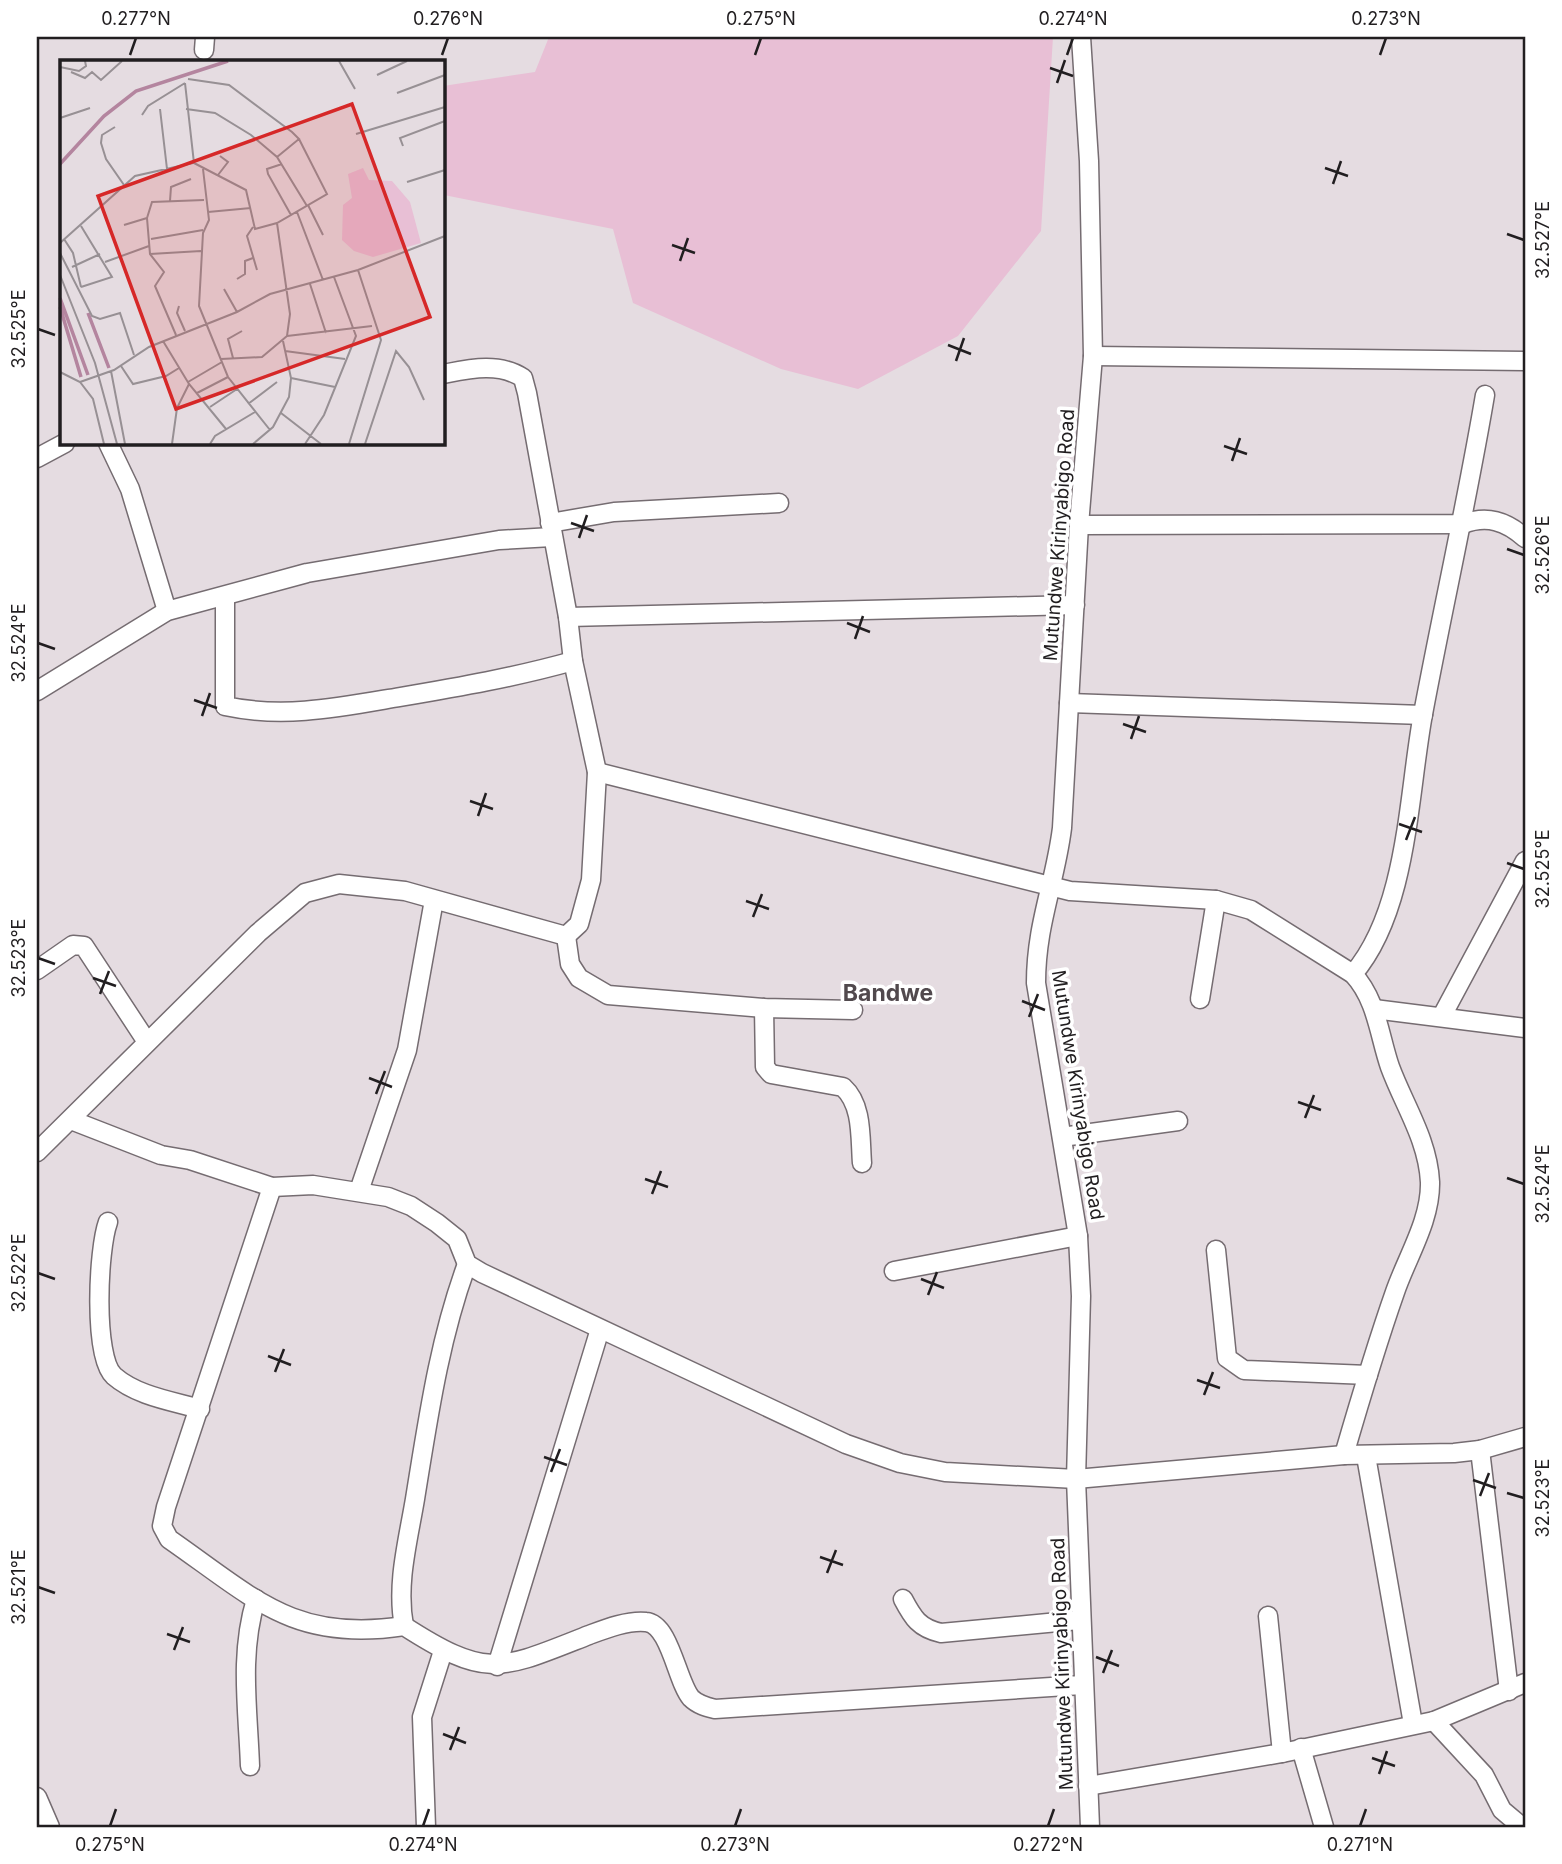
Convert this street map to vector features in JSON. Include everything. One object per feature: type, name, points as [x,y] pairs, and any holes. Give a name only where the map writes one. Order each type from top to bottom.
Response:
[{"type":"street","name":"Mutundwe Kirinyabigo Road","points":[[1081,37],[1089,161],[1093,356],[1079,525],[1062,828],[1036,946],[1036,983],[1078,1236],[1081,1296],[1076,1479],[1079,1620],[1090,1827]]},
{"type":"street","points":[[1093,356],[1525,361]]},
{"type":"street","points":[[444,374],[492,368],[511,370],[523,377],[568,617],[573,661],[597,772],[592,880],[579,924],[566,936]]},
{"type":"street","points":[[1353,974],[1389,907],[1423,715],[1463,524],[1485,394]]},
{"type":"street","points":[[37,458],[63,444]]},
{"type":"street","points":[[108,444],[130,489],[167,611]]},
{"type":"street","points":[[37,691],[167,611],[307,573],[551,530],[614,512],[779,503]]},
{"type":"street","points":[[1079,525],[1463,524],[1479,518],[1511,526],[1525,538]]},
{"type":"street","points":[[225,596],[225,706],[257,713],[348,707],[513,678],[573,661]]},
{"type":"street","points":[[568,617],[1075,605]]},
{"type":"street","points":[[1069,703],[1423,715]]},
{"type":"street","points":[[597,772],[1050,886],[1081,892],[1216,900],[1251,910],[1353,974],[1362,984],[1374,1009],[1400,1093],[1419,1130],[1430,1182],[1426,1214],[1396,1289],[1344,1455]]},
{"type":"street","points":[[1442,1016],[1525,861]]},
{"type":"street","points":[[37,1152],[258,933],[304,893],[339,884],[405,891],[566,936]]},
{"type":"street","points":[[359,1191],[407,1051],[434,900]]},
{"type":"street","points":[[1200,999],[1216,900]]},
{"type":"street","points":[[566,936],[570,964],[579,978],[608,995],[764,1007],[853,1010]]},
{"type":"street","points":[[37,970],[73,945],[85,946],[147,1042]]},
{"type":"street","points":[[764,1007],[762,1054],[765,1067],[771,1074],[843,1087],[852,1095],[857,1106],[862,1164]]},
{"type":"street","points":[[1374,1009],[1525,1028]]},
{"type":"street","points":[[71,1120],[161,1156],[190,1160],[272,1187],[313,1185],[388,1197],[420,1212],[457,1240],[467,1264],[846,1444],[900,1463],[945,1472],[1076,1479],[1344,1455],[1480,1450],[1525,1437]]},
{"type":"street","points":[[1062,1137],[1178,1121]]},
{"type":"street","points":[[272,1187],[166,1507],[162,1527],[169,1539],[256,1599],[307,1624],[334,1630],[373,1631],[404,1626],[443,1651],[478,1664],[497,1666],[522,1662],[608,1628],[645,1621],[652,1623],[667,1641],[691,1698],[701,1705],[715,1709],[1082,1685]]},
{"type":"street","points":[[108,1222],[102,1236],[99,1286],[102,1350],[113,1375],[139,1391],[200,1409]]},
{"type":"street","points":[[894,1271],[1078,1236]]},
{"type":"street","points":[[1216,1250],[1227,1358],[1232,1364],[1244,1370],[1368,1375]]},
{"type":"street","points":[[404,1626],[401,1584],[432,1395],[452,1307],[467,1264]]},
{"type":"street","points":[[497,1666],[600,1329]]},
{"type":"street","points":[[1088,1786],[1282,1753],[1434,1721],[1517,1687],[1480,1450]]},
{"type":"street","points":[[1366,1456],[1413,1724]]},
{"type":"street","points":[[250,1766],[245,1702],[247,1630],[256,1599]]},
{"type":"street","points":[[903,1599],[915,1621],[929,1630],[941,1633],[1079,1620]]},
{"type":"street","points":[[1268,1616],[1282,1753]]},
{"type":"street","points":[[426,1827],[422,1717],[443,1651]]},
{"type":"street","points":[[1434,1721],[1484,1775],[1502,1810],[1522,1827]]},
{"type":"street","points":[[1301,1748],[1324,1827]]},
{"type":"street","points":[[37,1797],[50,1827]]},
{"type":"shaded area","points":[[549,37],[1053,37],[1041,231],[958,336],[858,389],[781,369],[633,303],[613,229],[444,195],[444,86],[535,72]]},
{"type":"district","name":"Bandwe","points":[[888,993]]}]
